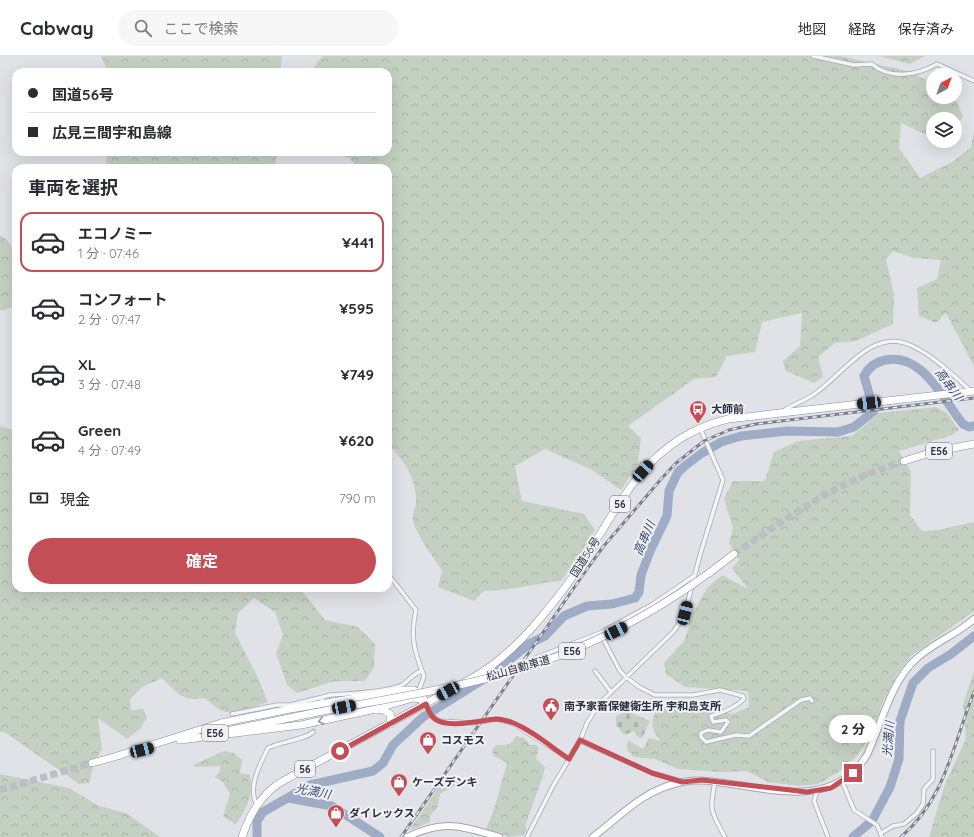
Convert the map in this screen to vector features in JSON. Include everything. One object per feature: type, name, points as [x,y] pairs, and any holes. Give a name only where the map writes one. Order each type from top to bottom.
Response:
[{"type":"highway","name":"国道56号","points":[[242,837],[248,819],[257,805],[268,791],[278,784],[390,724],[427,706],[484,671],[511,649],[533,626],[563,590],[629,489],[643,471],[666,448],[699,427],[728,419],[973,391]]},
{"type":"highway","name":"E56","points":[[904,461],[933,452],[974,444]]},
{"type":"highway","name":"松山自動車道","points":[[418,694],[510,671],[574,650],[629,624],[681,592],[734,554]]},
{"type":"highway","points":[[117,756],[171,738],[227,722],[290,709],[405,690],[418,694],[427,706]]},
{"type":"highway","points":[[180,740],[301,725],[371,710],[418,694]]},
{"type":"highway","name":"E56","points":[[92,763],[180,740],[313,713],[418,694]]},
{"type":"highway","points":[[371,710],[382,709],[387,711],[392,718],[390,724]]},
{"type":"main road","points":[[593,837],[641,798],[661,788],[682,782],[692,780],[807,792],[831,788],[856,770],[867,755],[899,681],[909,666],[928,650],[962,629],[974,619]]},
{"type":"main road","points":[[407,837],[431,827],[447,825],[499,837]]},
{"type":"street","points":[[813,56],[854,65],[872,64],[880,72],[906,75],[926,71],[938,64],[974,81]]},
{"type":"street","points":[[782,413],[786,409],[813,395],[862,353],[883,342],[889,341],[904,343],[919,350],[960,379],[973,391]]},
{"type":"street","points":[[527,837],[580,740],[591,716],[611,692],[674,631],[685,613],[694,576],[724,480],[699,427]]},
{"type":"street","points":[[533,659],[600,633],[653,604],[694,576]]},
{"type":"street","points":[[392,579],[415,607],[412,625],[413,644],[424,676],[418,694]]},
{"type":"street","points":[[600,633],[620,671],[638,687],[655,695],[693,695],[720,690],[743,696],[744,699],[737,706],[728,708],[711,716],[713,722],[726,720],[728,722],[721,732],[708,730],[701,733],[701,737],[706,742],[736,735],[749,736],[801,700],[810,698],[812,701]]},
{"type":"street","points":[[232,714],[277,705],[290,705],[322,698],[401,685],[416,673],[422,671]]},
{"type":"street","points":[[595,671],[611,692]]},
{"type":"street","points":[[427,706],[431,715],[439,721],[474,723],[497,719],[512,723],[569,759]]},
{"type":"street","points":[[257,805],[254,800],[256,776],[268,748],[286,741],[308,737],[313,732]]},
{"type":"street","points":[[580,740],[652,773],[682,782]]},
{"type":"street","points":[[842,781],[854,810],[875,823],[882,835],[893,826],[904,824],[922,808],[924,789],[933,779],[933,751]]},
{"type":"street","points":[[715,782],[710,806],[725,837]]},
{"type":"street","points":[[817,791],[814,801],[823,828],[828,837]]},
{"type":"green space","points":[[101,56],[282,56],[280,68],[106,68]]},
{"type":"green space","points":[[322,56],[840,56],[907,71],[926,80],[926,104],[958,104],[961,112],[926,112],[926,135],[901,123],[899,148],[920,178],[952,162],[971,147],[974,130],[974,366],[946,313],[936,323],[919,316],[917,288],[937,279],[941,260],[914,258],[893,251],[886,259],[894,295],[893,324],[856,341],[835,343],[818,357],[823,377],[814,383],[786,371],[783,361],[800,346],[802,313],[762,322],[755,352],[727,356],[716,377],[694,379],[628,426],[641,438],[638,464],[621,490],[592,470],[545,449],[515,466],[522,501],[584,514],[595,530],[584,549],[561,581],[503,590],[484,591],[474,601],[438,587],[442,571],[418,533],[413,520],[416,493],[412,478],[404,463],[392,448],[392,164],[355,164],[349,158],[342,156],[392,156],[392,68],[314,68]]},
{"type":"green space","points":[[879,56],[925,56],[910,64]]},
{"type":"green space","points":[[107,156],[276,156],[276,164],[106,164]]},
{"type":"green space","points":[[0,235],[12,248],[12,307],[5,310],[0,310]]},
{"type":"green space","points":[[936,407],[947,413],[959,430],[952,435],[899,451],[911,472],[910,515],[922,531],[938,530],[974,522],[974,611],[911,656],[897,674],[883,702],[868,741],[856,757],[837,773],[818,784],[800,786],[768,782],[747,771],[720,772],[678,769],[655,759],[634,757],[627,749],[628,740],[643,749],[649,738],[660,741],[652,726],[656,709],[666,705],[703,700],[719,711],[733,714],[749,707],[748,691],[685,687],[666,674],[664,663],[684,641],[693,613],[707,588],[722,575],[748,589],[732,568],[739,560],[729,543],[733,528],[724,499],[733,481],[765,481],[774,452],[798,441],[852,436],[879,413]]},
{"type":"green space","points":[[0,426],[12,430],[12,592],[303,592],[325,620],[358,627],[375,644],[374,667],[365,681],[335,681],[297,693],[287,685],[276,653],[283,635],[275,612],[254,598],[238,613],[235,633],[258,678],[268,702],[235,713],[221,710],[205,698],[197,699],[180,695],[162,678],[142,687],[130,699],[131,710],[143,709],[147,717],[141,728],[127,739],[98,718],[102,749],[94,763],[89,783],[79,784],[6,733],[0,732]]},
{"type":"green space","points":[[974,671],[974,837],[929,837],[945,784],[966,739],[963,705]]},
{"type":"green space","points":[[627,711],[650,721],[642,738],[638,737],[634,731],[624,735],[616,725],[616,716]]},
{"type":"green space","points":[[516,736],[524,738],[530,745],[536,745],[539,748],[536,759],[545,767],[525,826],[527,830],[523,835],[509,837],[486,829],[495,806],[507,763],[494,756],[492,750],[496,745],[506,745],[510,743]]},
{"type":"green space","points":[[224,751],[234,753],[242,760],[240,773],[250,775],[251,788],[249,801],[236,824],[223,817],[230,794],[223,782],[215,777],[220,771],[220,766],[194,767],[193,765]]},
{"type":"green space","points":[[0,774],[69,788],[99,806],[126,813],[160,837],[0,837]]},
{"type":"green space","points":[[455,778],[459,783],[440,794],[437,808],[430,816],[430,822],[411,830],[412,826],[441,784]]},
{"type":"waterway","name":"高串川","points":[[257,837],[257,821],[263,812],[310,785],[373,771],[383,763],[393,745],[423,717],[492,674],[529,644],[545,636],[564,616],[587,606],[612,604],[635,598],[639,592],[641,575],[651,549],[667,516],[669,491],[678,472],[702,453],[721,442],[741,436],[787,431],[838,432],[854,427],[874,411],[864,376],[868,370],[878,362],[898,359],[910,363],[921,370],[940,391],[963,424],[969,427],[974,426]]},
{"type":"waterway","name":"光満川","points":[[853,837],[872,821],[890,787],[899,759],[900,721],[913,683],[928,668],[951,654],[974,636]]},
{"type":"waterway","name":"光満川","points":[[288,798],[332,806],[380,837]]},
{"type":"tunnel","points":[[734,554],[797,512],[829,493],[863,476],[904,461]]},
{"type":"tunnel","points":[[313,732],[319,712]]},
{"type":"tunnel","points":[[0,790],[92,763]]},
{"type":"railway","points":[[401,837],[603,547],[675,464],[704,441],[729,430],[756,424],[974,398]]},
{"type":"railway","points":[[901,837],[916,822],[938,788],[954,750],[974,692]]},
{"type":"place","name":"大師前","points":[[698,424]]},
{"type":"place","name":"南予家畜保健衛生所 宇和島支所","points":[[551,721]]},
{"type":"place","name":"コスモス","points":[[428,755]]},
{"type":"place","name":"ケーズデンキ","points":[[399,797]]},
{"type":"place","name":"ダイレックス","points":[[336,828]]},
{"type":"route","points":[[340,751],[426,704],[431,715],[439,721],[474,723],[497,719],[503,720],[527,731],[569,759],[580,740],[652,773],[682,782],[702,780],[807,792],[831,788],[853,773]]}]
